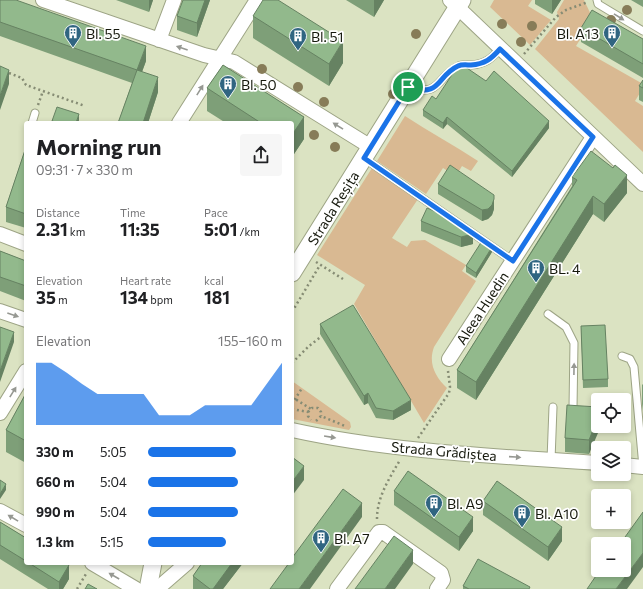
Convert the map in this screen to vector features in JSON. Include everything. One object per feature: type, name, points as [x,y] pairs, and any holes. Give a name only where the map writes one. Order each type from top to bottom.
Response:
[{"type":"street","points":[[44,0],[204,55],[234,62],[367,152]]},
{"type":"street","points":[[159,40],[174,0]]},
{"type":"street","points":[[180,121],[257,0]]},
{"type":"street","points":[[457,2],[500,49],[643,184]]},
{"type":"street","name":"Strada Reșița","points":[[294,270],[408,87],[457,2]]},
{"type":"street","name":"Aleea Huedin","points":[[449,359],[593,137]]},
{"type":"street","points":[[0,234],[24,243]]},
{"type":"street","points":[[0,311],[24,319]]},
{"type":"street","points":[[0,413],[24,374]]},
{"type":"street","name":"Strada Grădiștea","points":[[294,430],[407,448],[591,463]]},
{"type":"street","points":[[631,466],[643,467]]},
{"type":"street","points":[[0,511],[24,524]]},
{"type":"street","points":[[337,589],[379,532],[383,532],[441,573],[443,580],[437,589]]},
{"type":"street","points":[[95,565],[136,589]]},
{"type":"street","points":[[148,589],[153,565]]},
{"type":"street","points":[[156,589],[185,565]]},
{"type":"lane","points":[[595,0],[598,4],[643,32]]},
{"type":"lane","points":[[408,87],[421,90],[430,89],[441,82],[459,66],[485,62],[500,49]]},
{"type":"lane","points":[[33,121],[35,113]]},
{"type":"lane","points":[[367,152],[513,261]]},
{"type":"lane","points":[[548,314],[566,327],[574,343],[573,408]]},
{"type":"lane","points":[[622,356],[630,359],[634,367],[643,467]]},
{"type":"lane","points":[[551,460],[553,407]]},
{"type":"path","points":[[516,64],[556,17],[566,10],[595,0]]},
{"type":"path","points":[[9,73],[22,78],[26,85],[85,106]]},
{"type":"path","points":[[35,113],[43,91]]},
{"type":"path","points":[[303,254],[343,279]]},
{"type":"path","points":[[294,309],[320,265]]},
{"type":"path","points":[[294,361],[322,336]]},
{"type":"path","points":[[418,438],[449,393],[449,359]]},
{"type":"path","points":[[294,397],[302,388]]},
{"type":"path","points":[[294,399],[310,409],[318,408],[321,412],[321,416],[318,421],[313,421],[309,418],[308,412],[310,409]]},
{"type":"path","points":[[294,409],[308,412]]},
{"type":"path","points":[[321,416],[348,426]]},
{"type":"path","points":[[379,532],[377,513],[380,498],[386,484],[407,448]]},
{"type":"path","points":[[78,589],[91,565]]},
{"type":"shaded area","points":[[494,0],[532,0],[528,6],[551,20],[530,45],[490,7]]},
{"type":"shaded area","points":[[564,0],[584,0],[593,19],[576,46],[643,84],[643,88],[635,101],[643,106],[643,152],[535,49],[559,19],[557,12]]},
{"type":"shaded area","points":[[405,116],[478,161],[471,171],[462,166],[456,176],[443,168],[426,194],[377,161]]},
{"type":"shaded area","points":[[372,168],[418,199],[392,238],[407,247],[411,241],[425,240],[466,265],[462,271],[476,281],[434,347],[432,353],[432,364],[439,379],[447,388],[424,423],[354,304],[365,285],[317,255]]},
{"type":"shaded area","points":[[294,382],[350,422],[351,427],[349,430],[294,419]]},
{"type":"building","points":[[0,0],[16,0],[146,46],[137,70],[0,22]]},
{"type":"building","points":[[183,0],[205,0],[197,23],[177,16]]},
{"type":"building","points":[[263,0],[278,0],[343,41],[329,64],[253,16]]},
{"type":"building","points":[[592,10],[643,39],[643,64],[581,28]]},
{"type":"building","points":[[461,64],[486,81],[494,71],[549,121],[512,171],[447,117],[443,123],[423,110],[432,96],[436,99],[457,67]]},
{"type":"building","points":[[223,65],[304,117],[294,132],[294,121],[258,121],[207,88]]},
{"type":"building","points":[[0,66],[9,70],[0,96]]},
{"type":"building","points":[[137,70],[158,77],[144,121],[119,121]]},
{"type":"building","points":[[643,80],[643,88],[639,86]]},
{"type":"building","points":[[57,107],[79,114],[77,121],[52,121]]},
{"type":"building","points":[[591,151],[613,168],[615,165],[627,175],[604,204],[593,196],[476,382],[457,370],[577,180],[572,177]]},
{"type":"building","points":[[24,153],[24,213],[6,207]]},
{"type":"building","points":[[450,165],[494,195],[492,205],[488,209],[482,210],[438,184]]},
{"type":"building","points":[[427,208],[466,224],[473,234],[461,237],[421,221]]},
{"type":"building","points":[[482,241],[492,247],[476,273],[466,266]]},
{"type":"building","points":[[0,251],[24,260],[24,285],[0,277]]},
{"type":"building","points":[[353,305],[411,400],[393,411],[376,408],[368,393],[364,396],[320,324]]},
{"type":"building","points":[[605,325],[608,379],[583,380],[581,326]]},
{"type":"building","points":[[0,327],[14,332],[0,371]]},
{"type":"building","points":[[24,397],[24,440],[6,430]]},
{"type":"building","points":[[567,405],[591,407],[592,433],[589,440],[565,438]]},
{"type":"building","points":[[294,458],[304,466],[294,479]]},
{"type":"building","points":[[408,471],[473,517],[459,537],[394,491]]},
{"type":"building","points":[[0,480],[6,484],[0,494]]},
{"type":"building","points":[[497,481],[562,527],[548,547],[483,501]]},
{"type":"building","points":[[343,489],[362,503],[299,589],[270,589],[288,565],[294,565],[294,555]]},
{"type":"building","points":[[643,512],[643,553],[631,569],[631,537],[625,537]]},
{"type":"building","points":[[0,522],[24,537],[24,560],[0,545]]},
{"type":"building","points":[[394,536],[413,550],[385,589],[355,589]]},
{"type":"building","points":[[478,559],[530,587],[529,589],[469,589],[463,586]]},
{"type":"building","points":[[32,565],[69,565],[59,582]]},
{"type":"building","points":[[201,565],[231,565],[213,589],[210,589],[193,576]]},
{"type":"building","points":[[595,577],[625,577],[616,589],[587,589]]},
{"type":"building","points":[[88,584],[97,589],[85,589]]},
{"type":"place","name":"Bl. 55","points":[[73,48]]},
{"type":"place","name":"Bl. A13","points":[[612,48]]},
{"type":"place","name":"Bl. 51","points":[[298,51]]},
{"type":"place","name":"Bl. 50","points":[[228,99]]},
{"type":"place","name":"BL. 4","points":[[536,283]]},
{"type":"place","name":"Bl. A9","points":[[434,518]]},
{"type":"place","name":"Bl. A10","points":[[522,528]]},
{"type":"place","name":"Bl. A7","points":[[321,553]]},
{"type":"route","points":[[500,49],[593,137],[513,261],[364,158],[408,87],[425,90],[435,87],[450,72],[459,66],[485,62],[491,59],[500,49]]}]
